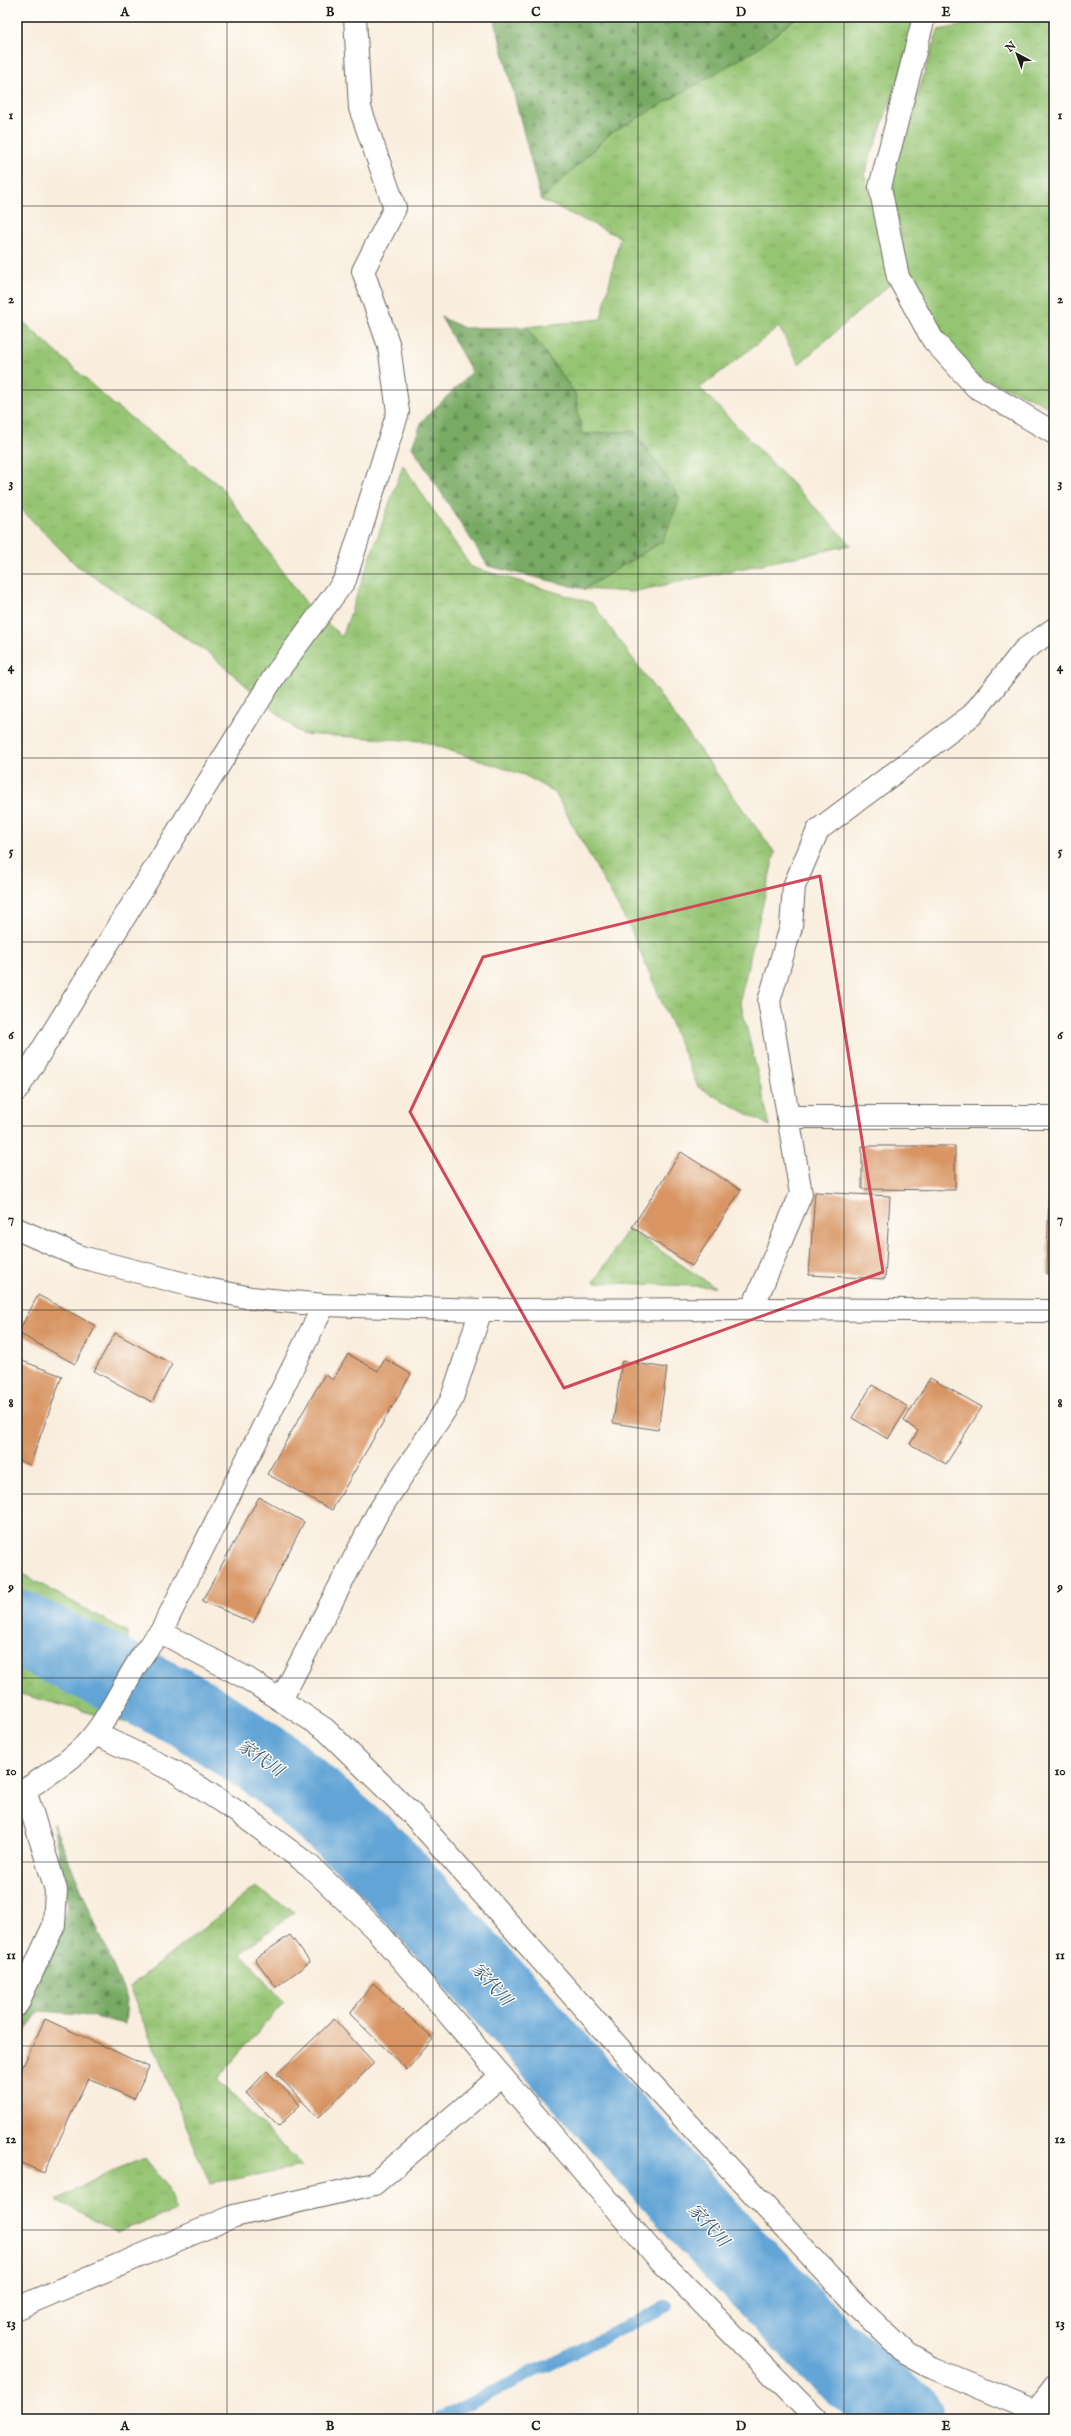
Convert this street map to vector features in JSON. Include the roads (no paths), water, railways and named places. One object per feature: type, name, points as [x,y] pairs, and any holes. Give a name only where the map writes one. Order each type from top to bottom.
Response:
[{"type":"street","points":[[17,1090],[275,675],[345,580],[377,486],[398,412],[389,346],[363,271],[396,208],[360,108],[355,17]]},
{"type":"street","points":[[924,17],[880,187],[898,277],[933,340],[976,387],[1054,433]]},
{"type":"street","points":[[752,1309],[801,1194],[768,1001],[791,927],[794,886],[818,830],[972,715],[1024,650],[1054,629]]},
{"type":"street","points":[[788,1117],[1054,1117]]},
{"type":"street","points":[[17,1229],[81,1257],[193,1286],[251,1298],[324,1305],[482,1310],[752,1309],[1054,1311]]},
{"type":"street","points":[[17,2005],[54,1925],[56,1890],[21,1790],[69,1760],[96,1734],[113,1707],[154,1640],[324,1305]]},
{"type":"street","points":[[281,1700],[376,1514],[451,1400],[482,1310]]},
{"type":"street","points":[[154,1640],[248,1678],[326,1729],[411,1813],[637,2068],[858,2307],[907,2354],[932,2368],[1045,2415],[1054,2388]]},
{"type":"street","points":[[96,1734],[176,1772],[242,1815],[310,1866],[377,1931],[657,2257],[816,2419]]},
{"type":"street","points":[[17,2308],[234,2216],[374,2184],[501,2076]]},
{"type":"waterway","name":"家代川","points":[[17,1627],[192,1713],[275,1768],[377,1857],[732,2252],[832,2356],[907,2419]]},
{"type":"waterway","points":[[709,2275],[732,2252]]},
{"type":"waterway","points":[[438,2419],[667,2306]]}]
